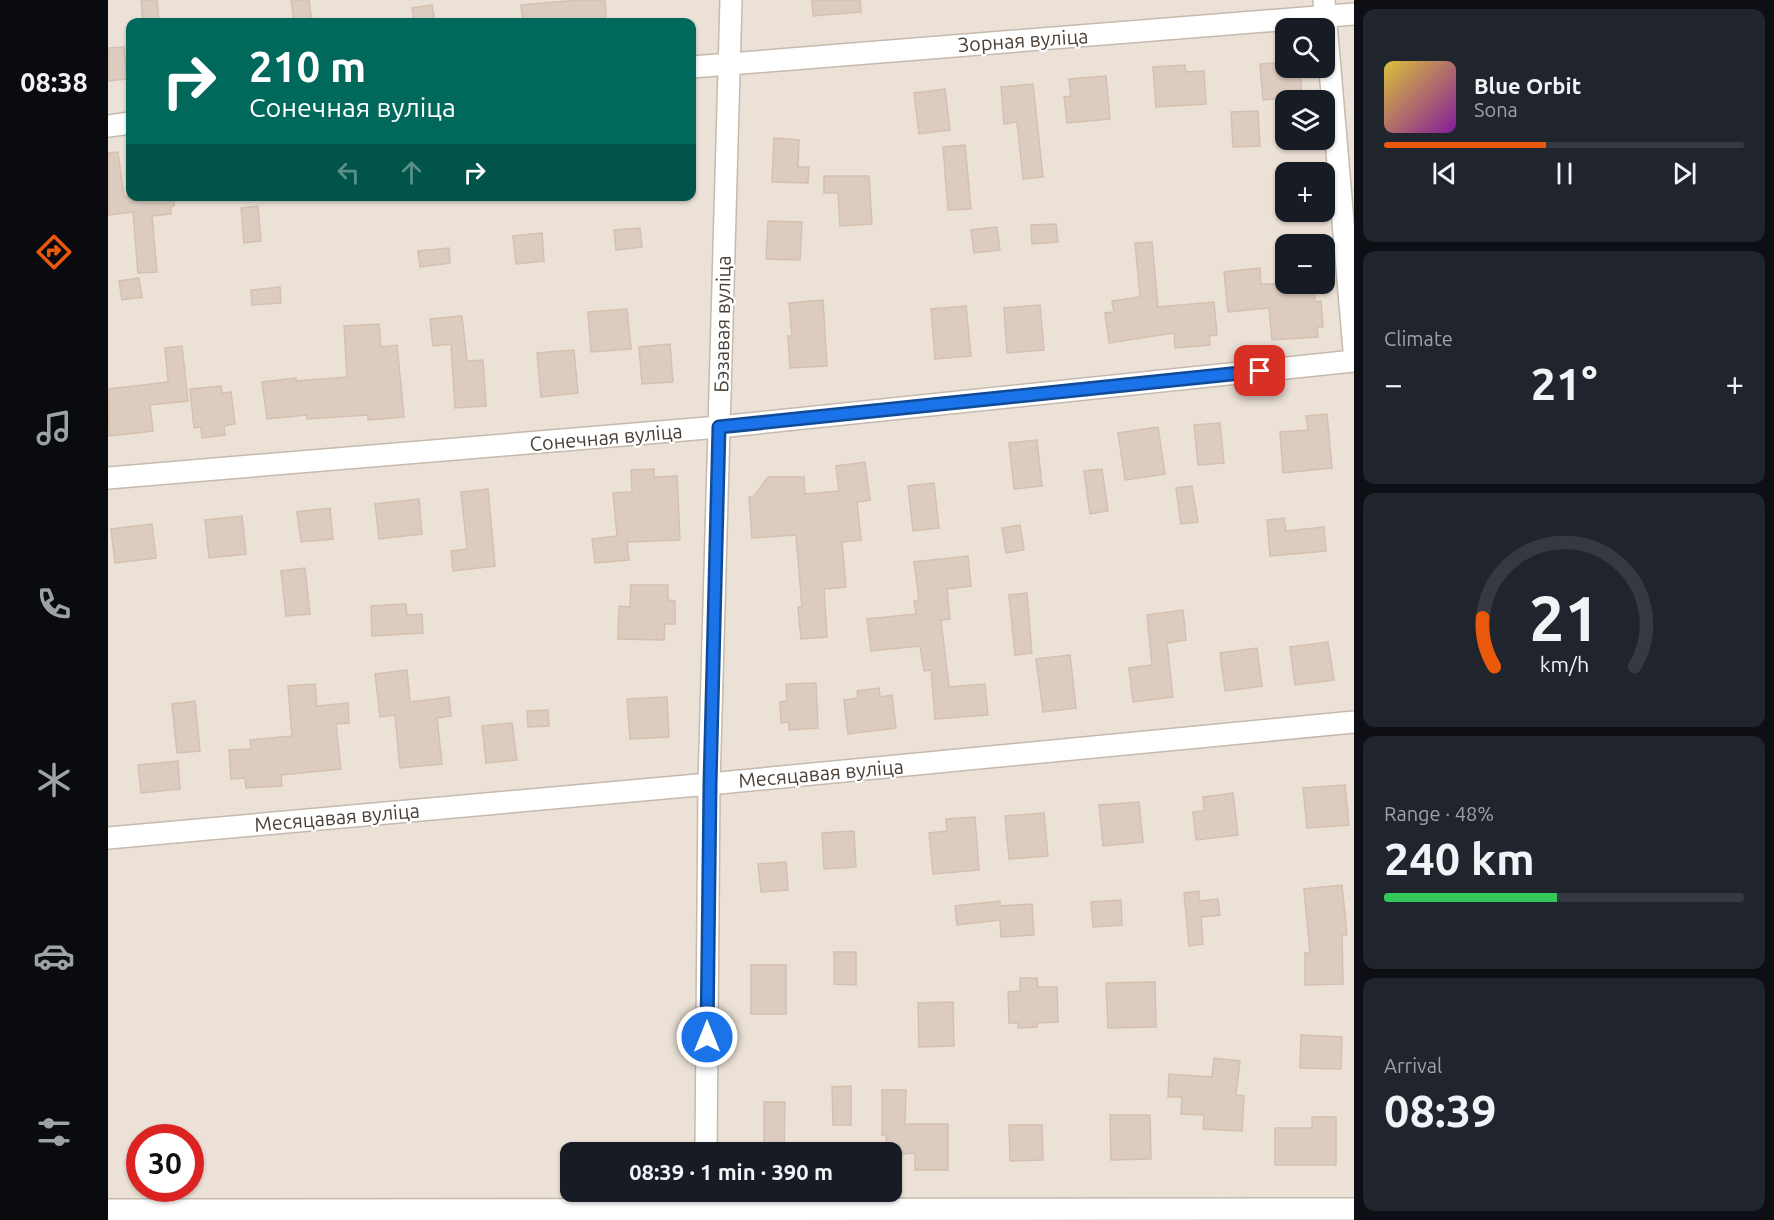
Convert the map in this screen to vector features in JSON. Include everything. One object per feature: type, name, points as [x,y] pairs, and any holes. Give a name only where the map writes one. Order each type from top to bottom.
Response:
[{"type":"street","name":"Бэзавая вуліца","points":[[706,1142],[710,784],[731,0]]},
{"type":"street","name":"Зорная вуліца","points":[[696,67],[1325,8],[1354,14]]},
{"type":"street","points":[[1325,8],[1354,350]]},
{"type":"street","points":[[108,126],[126,124]]},
{"type":"street","name":"Сонечная вуліца","points":[[108,478],[719,427],[1354,361]]},
{"type":"street","name":"Месяцавая вуліца","points":[[108,838],[710,784],[1354,722]]},
{"type":"street","points":[[108,1210],[706,1207],[1354,1209]]},
{"type":"shaded area","points":[[108,0],[1354,0],[1354,1220],[108,1220]]},
{"type":"building","points":[[141,0],[157,0],[159,18],[143,18]]},
{"type":"building","points":[[291,0],[309,0],[311,18],[293,18]]},
{"type":"building","points":[[605,0],[606,18],[523,18],[521,5]]},
{"type":"building","points":[[812,0],[860,0],[861,12],[813,16]]},
{"type":"building","points":[[432,5],[434,18],[413,18],[412,8]]},
{"type":"building","points":[[124,47],[126,79],[108,81],[108,48]]},
{"type":"building","points":[[1275,63],[1275,78],[1301,78],[1302,90],[1275,90],[1275,99],[1263,100],[1260,64]]},
{"type":"building","points":[[1185,65],[1186,72],[1204,71],[1206,104],[1156,107],[1153,67]]},
{"type":"building","points":[[1106,76],[1110,119],[1067,123],[1064,97],[1071,96],[1069,79]]},
{"type":"building","points":[[1033,84],[1043,177],[1023,179],[1017,122],[1004,124],[1001,87]]},
{"type":"building","points":[[945,89],[950,130],[919,134],[914,93]]},
{"type":"building","points":[[1258,111],[1260,146],[1233,147],[1231,112]]},
{"type":"building","points":[[774,138],[799,140],[798,167],[809,167],[808,183],[772,182]]},
{"type":"building","points":[[965,145],[971,209],[948,210],[943,147]]},
{"type":"building","points":[[118,152],[126,201],[174,201],[171,214],[152,216],[157,272],[138,273],[133,212],[108,215],[108,153]]},
{"type":"building","points":[[824,176],[869,176],[872,224],[840,226],[838,193],[824,193]]},
{"type":"building","points":[[258,206],[261,241],[244,243],[241,208]]},
{"type":"building","points":[[768,221],[802,222],[800,260],[766,259]]},
{"type":"building","points":[[1056,224],[1058,242],[1032,244],[1031,225]]},
{"type":"building","points":[[997,227],[1000,250],[974,253],[971,230]]},
{"type":"building","points":[[640,228],[642,247],[616,250],[614,230]]},
{"type":"building","points":[[542,233],[544,261],[516,264],[513,236]]},
{"type":"building","points":[[1152,242],[1158,307],[1214,302],[1217,335],[1209,336],[1210,345],[1175,348],[1174,333],[1109,343],[1105,313],[1114,312],[1112,301],[1140,297],[1135,243]]},
{"type":"building","points":[[449,248],[450,263],[420,267],[418,251]]},
{"type":"building","points":[[1260,268],[1261,284],[1275,284],[1275,294],[1315,294],[1315,302],[1321,301],[1323,327],[1317,327],[1318,337],[1272,340],[1269,308],[1228,312],[1224,272]]},
{"type":"building","points":[[139,278],[142,297],[122,300],[119,281]]},
{"type":"building","points":[[280,287],[281,303],[252,305],[251,290]]},
{"type":"building","points":[[823,300],[827,366],[790,368],[788,336],[792,336],[789,303]]},
{"type":"building","points":[[1040,305],[1044,350],[1007,353],[1004,308]]},
{"type":"building","points":[[966,306],[971,356],[935,359],[931,309]]},
{"type":"building","points":[[627,309],[631,349],[591,352],[588,312]]},
{"type":"building","points":[[462,316],[467,361],[483,360],[486,406],[455,408],[451,344],[433,346],[430,319]]},
{"type":"building","points":[[379,324],[381,347],[397,345],[404,417],[368,420],[368,415],[307,419],[307,415],[267,419],[262,382],[296,378],[296,381],[347,377],[344,326]]},
{"type":"building","points":[[670,344],[673,382],[642,384],[639,347]]},
{"type":"building","points":[[182,346],[188,401],[150,405],[153,431],[109,436],[108,389],[168,382],[165,348]]},
{"type":"building","points":[[574,350],[578,393],[541,397],[537,353]]},
{"type":"building","points":[[221,386],[222,393],[231,392],[235,424],[224,426],[225,435],[202,438],[201,427],[194,428],[190,389]]},
{"type":"building","points":[[1327,414],[1332,468],[1283,473],[1280,432],[1308,430],[1306,416]]},
{"type":"building","points":[[1220,423],[1224,463],[1198,465],[1194,425]]},
{"type":"building","points":[[1158,427],[1165,474],[1125,480],[1118,433]]},
{"type":"building","points":[[1037,440],[1042,486],[1014,489],[1009,443]]},
{"type":"building","points":[[865,462],[870,500],[857,502],[861,540],[842,542],[846,587],[824,589],[827,637],[801,639],[798,607],[802,607],[796,535],[752,538],[749,497],[754,496],[768,477],[804,477],[805,494],[839,491],[836,466]]},
{"type":"building","points":[[654,469],[654,477],[677,476],[680,540],[627,542],[629,560],[595,563],[592,539],[617,536],[613,493],[632,492],[631,470]]},
{"type":"building","points":[[1102,469],[1108,511],[1090,514],[1084,471]]},
{"type":"building","points":[[934,483],[939,528],[913,531],[908,486]]},
{"type":"building","points":[[1192,486],[1198,522],[1181,524],[1176,488]]},
{"type":"building","points":[[488,489],[495,566],[453,571],[451,551],[467,549],[461,492]]},
{"type":"building","points":[[419,499],[422,534],[379,539],[375,504]]},
{"type":"building","points":[[330,508],[333,539],[301,542],[297,512]]},
{"type":"building","points":[[242,516],[246,554],[209,558],[205,520]]},
{"type":"building","points":[[1284,518],[1286,531],[1324,527],[1326,551],[1270,556],[1267,520]]},
{"type":"building","points":[[152,524],[156,558],[115,563],[111,529]]},
{"type":"building","points":[[1020,525],[1024,550],[1006,553],[1002,528]]},
{"type":"building","points":[[968,556],[971,586],[947,589],[950,619],[941,620],[949,687],[985,684],[988,715],[935,719],[931,670],[924,671],[920,646],[871,651],[867,619],[916,614],[914,601],[919,600],[914,562]]},
{"type":"building","points":[[305,568],[310,614],[286,616],[281,571]]},
{"type":"building","points":[[631,585],[668,585],[668,600],[675,601],[675,624],[665,624],[664,640],[618,639],[619,606],[630,607]]},
{"type":"building","points":[[1027,593],[1032,653],[1015,655],[1009,595]]},
{"type":"building","points":[[406,604],[407,615],[422,614],[423,633],[372,636],[371,606]]},
{"type":"building","points":[[1183,610],[1186,640],[1167,643],[1173,697],[1133,702],[1129,668],[1152,665],[1147,615]]},
{"type":"building","points":[[1328,642],[1334,680],[1295,685],[1290,647]]},
{"type":"building","points":[[1257,648],[1262,686],[1225,691],[1220,653]]},
{"type":"building","points":[[1070,655],[1076,708],[1043,712],[1036,659]]},
{"type":"building","points":[[407,670],[410,702],[449,697],[451,716],[437,718],[442,764],[400,768],[395,715],[380,717],[375,674]]},
{"type":"building","points":[[816,683],[818,728],[789,730],[789,722],[781,723],[780,702],[787,701],[786,684]]},
{"type":"building","points":[[315,684],[317,706],[348,703],[349,723],[336,724],[341,769],[281,775],[282,786],[246,788],[245,778],[231,779],[229,750],[251,749],[250,740],[292,736],[288,686]]},
{"type":"building","points":[[879,688],[880,697],[892,695],[896,728],[848,734],[844,700],[858,698],[857,691]]},
{"type":"building","points":[[667,697],[669,737],[630,739],[627,699]]},
{"type":"building","points":[[195,701],[200,751],[177,753],[172,704]]},
{"type":"building","points":[[548,710],[549,726],[528,727],[527,711]]},
{"type":"building","points":[[512,723],[517,760],[486,763],[482,726]]},
{"type":"building","points":[[178,761],[180,789],[141,793],[138,765]]},
{"type":"building","points":[[1345,785],[1349,825],[1307,828],[1303,788]]},
{"type":"building","points":[[1233,793],[1238,835],[1196,840],[1193,812],[1204,811],[1203,797]]},
{"type":"building","points":[[1139,802],[1143,842],[1103,846],[1099,805]]},
{"type":"building","points":[[1044,813],[1048,856],[1009,859],[1005,816]]},
{"type":"building","points":[[975,817],[979,870],[933,874],[929,833],[947,831],[946,819]]},
{"type":"building","points":[[854,831],[856,867],[824,869],[822,833]]},
{"type":"building","points":[[786,862],[788,890],[761,892],[758,864]]},
{"type":"building","points":[[1342,885],[1347,935],[1342,935],[1343,984],[1305,985],[1305,953],[1310,953],[1304,889]]},
{"type":"building","points":[[1199,891],[1199,901],[1218,899],[1220,915],[1201,917],[1203,944],[1189,946],[1184,893]]},
{"type":"building","points":[[1121,900],[1122,925],[1093,927],[1091,902]]},
{"type":"building","points":[[1000,901],[1000,906],[1032,904],[1034,935],[1001,937],[1000,920],[957,925],[955,906]]},
{"type":"building","points":[[834,952],[856,952],[856,985],[834,984]]},
{"type":"building","points":[[751,965],[786,965],[786,1014],[751,1014]]},
{"type":"building","points":[[1020,978],[1037,978],[1038,987],[1057,987],[1058,1022],[1037,1023],[1037,1027],[1018,1028],[1018,1023],[1009,1023],[1008,992],[1020,991]]},
{"type":"building","points":[[1155,982],[1156,1027],[1108,1028],[1106,983]]},
{"type":"building","points":[[953,1002],[954,1046],[919,1047],[918,1003]]},
{"type":"building","points":[[1301,1035],[1342,1037],[1341,1069],[1300,1068]]},
{"type":"building","points":[[1214,1058],[1240,1061],[1236,1095],[1244,1096],[1242,1131],[1203,1129],[1204,1115],[1181,1114],[1182,1097],[1168,1097],[1169,1074],[1212,1077]]},
{"type":"building","points":[[851,1086],[851,1125],[833,1125],[832,1087]]},
{"type":"building","points":[[882,1090],[906,1090],[905,1124],[948,1124],[948,1170],[915,1170],[915,1153],[902,1154],[902,1142],[886,1142],[886,1135],[882,1135]]},
{"type":"building","points":[[764,1102],[785,1102],[784,1142],[764,1142]]},
{"type":"building","points":[[1110,1115],[1150,1115],[1151,1159],[1111,1160]]},
{"type":"building","points":[[1312,1117],[1336,1117],[1336,1165],[1275,1165],[1275,1128],[1312,1128]]},
{"type":"building","points":[[1009,1125],[1042,1125],[1043,1160],[1010,1161]]},
{"type":"route","points":[[707,1037],[710,784],[719,427],[1260,371]]}]
